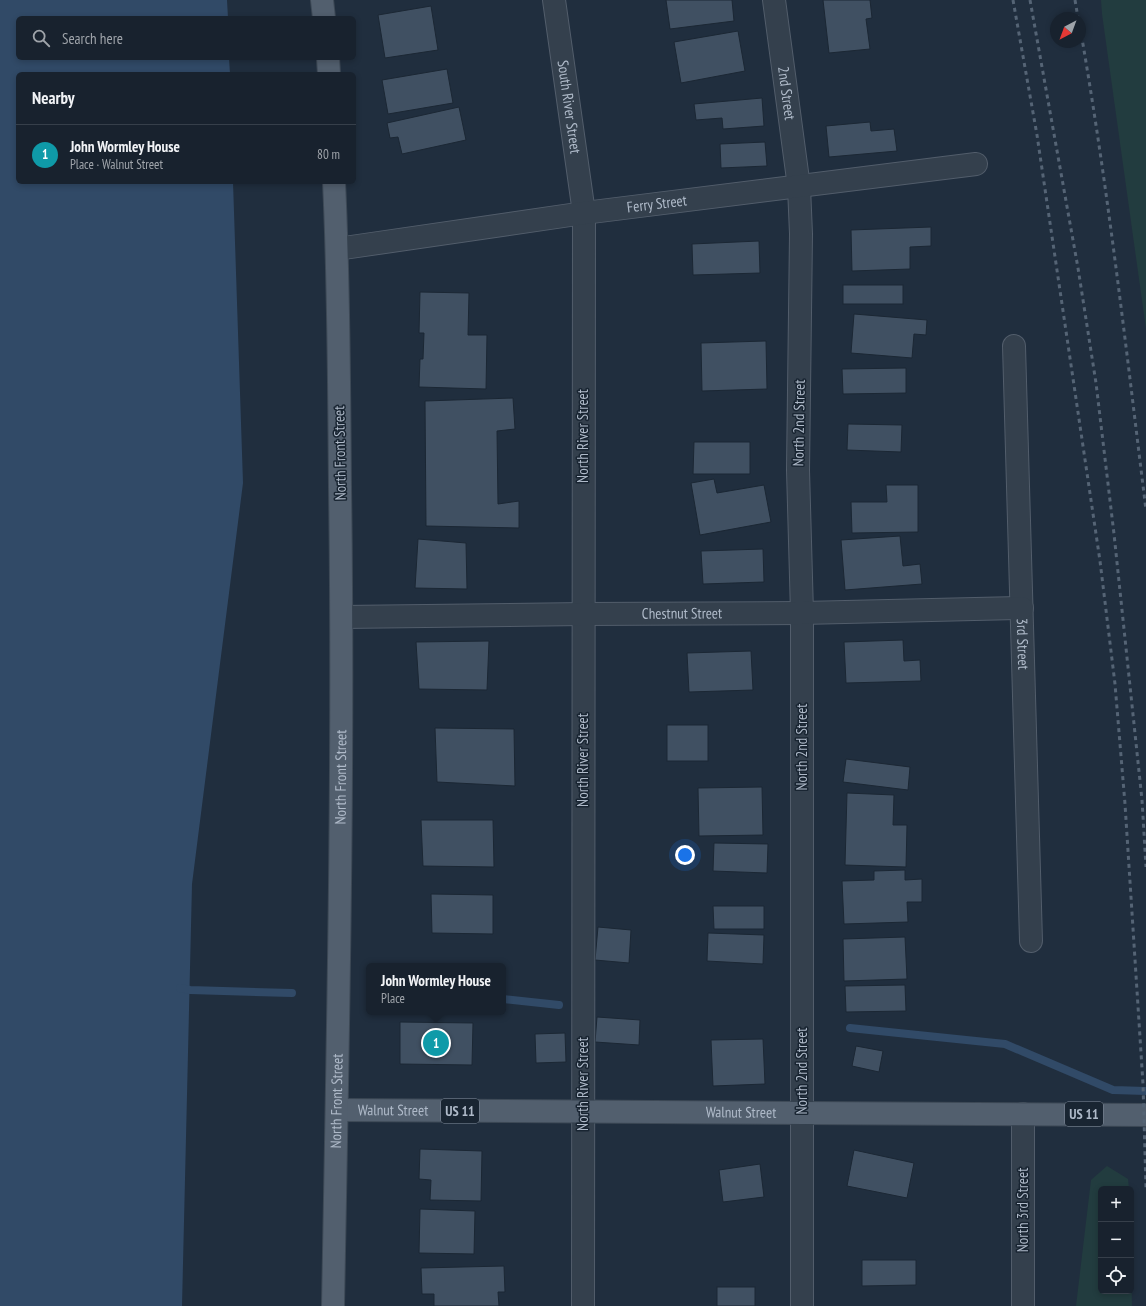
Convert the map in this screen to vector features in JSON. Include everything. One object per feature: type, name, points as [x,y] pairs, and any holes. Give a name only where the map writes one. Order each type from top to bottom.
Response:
[{"type":"main road","points":[[322,0],[324,16]]},
{"type":"main road","points":[[328,60],[329,72]]},
{"type":"main road","name":"North Front Street","points":[[333,1306],[341,861],[342,618],[337,249],[334,184]]},
{"type":"main road","name":"Walnut Street","points":[[337,1110],[1146,1114]]},
{"type":"street","name":"South River Street","points":[[554,0],[584,214]]},
{"type":"street","name":"2nd Street","points":[[774,0],[799,187]]},
{"type":"street","name":"Ferry Street","points":[[337,249],[584,214],[976,164]]},
{"type":"street","name":"North 2nd Street","points":[[799,187],[801,234],[798,470],[802,613],[802,1306]]},
{"type":"street","name":"North River Street","points":[[583,1306],[584,214]]},
{"type":"street","name":"3rd Street","points":[[1014,346],[1031,942]]},
{"type":"street","name":"Chestnut Street","points":[[342,618],[583,614],[802,613],[1022,608]]},
{"type":"street","name":"North 3rd Street","points":[[1023,1114],[1023,1306]]},
{"type":"green space","points":[[1101,0],[1146,0],[1146,329],[1102,14]]},
{"type":"green space","points":[[1107,1166],[1128,1179],[1129,1186],[1098,1186],[1098,1294],[1132,1294],[1132,1306],[1076,1306],[1091,1180]]},
{"type":"water","points":[[0,0],[227,0],[228,16],[16,16],[16,60],[229,60],[230,72],[16,72],[16,184],[233,184],[243,483],[192,884],[182,1306],[0,1306]]},
{"type":"building","points":[[666,0],[732,0],[734,21],[670,29]]},
{"type":"building","points":[[823,0],[870,0],[872,18],[866,19],[870,49],[829,53]]},
{"type":"building","points":[[431,6],[438,50],[385,58],[378,15]]},
{"type":"building","points":[[738,31],[745,71],[681,83],[674,42]]},
{"type":"building","points":[[447,69],[453,103],[388,114],[382,80]]},
{"type":"building","points":[[762,98],[764,126],[723,129],[722,118],[696,120],[694,104]]},
{"type":"building","points":[[459,107],[466,140],[402,154],[398,137],[390,138],[387,123]]},
{"type":"building","points":[[870,122],[871,131],[894,129],[897,151],[829,157],[826,126]]},
{"type":"building","points":[[765,142],[767,166],[721,168],[720,144]]},
{"type":"building","points":[[931,227],[931,246],[910,247],[910,269],[852,271],[851,230]]},
{"type":"building","points":[[759,241],[760,273],[693,275],[692,244]]},
{"type":"building","points":[[843,285],[903,285],[903,304],[843,304]]},
{"type":"building","points":[[420,292],[469,293],[468,335],[487,335],[486,389],[419,387],[420,359],[423,359],[424,333],[419,333]]},
{"type":"building","points":[[854,314],[927,320],[926,335],[914,334],[912,358],[851,353]]},
{"type":"building","points":[[766,341],[767,389],[702,391],[701,343]]},
{"type":"building","points":[[906,368],[906,393],[843,394],[842,369]]},
{"type":"building","points":[[513,398],[515,429],[497,431],[498,504],[519,501],[519,528],[426,526],[425,401]]},
{"type":"building","points":[[848,424],[902,425],[901,452],[847,450]]},
{"type":"building","points":[[694,442],[750,442],[750,474],[693,474]]},
{"type":"building","points":[[714,479],[717,493],[764,485],[771,522],[700,535],[691,483]]},
{"type":"building","points":[[886,485],[918,485],[918,532],[852,533],[851,502],[887,502]]},
{"type":"building","points":[[900,536],[903,566],[920,564],[922,584],[845,590],[841,540]]},
{"type":"building","points":[[418,539],[466,543],[467,589],[415,588]]},
{"type":"building","points":[[763,549],[764,582],[703,584],[701,551]]},
{"type":"building","points":[[903,640],[904,661],[920,660],[921,681],[846,683],[844,642]]},
{"type":"building","points":[[489,641],[487,690],[419,689],[416,642]]},
{"type":"building","points":[[751,651],[753,690],[689,692],[687,653]]},
{"type":"building","points":[[667,725],[708,725],[708,761],[667,761]]},
{"type":"building","points":[[435,728],[514,729],[515,786],[437,782]]},
{"type":"building","points":[[846,759],[910,767],[908,790],[843,782]]},
{"type":"building","points":[[762,787],[763,835],[699,836],[698,788]]},
{"type":"building","points":[[847,793],[894,795],[893,825],[907,825],[906,867],[845,865]]},
{"type":"building","points":[[421,820],[493,820],[494,867],[423,866]]},
{"type":"building","points":[[714,843],[768,844],[767,873],[713,871]]},
{"type":"building","points":[[905,870],[905,880],[922,879],[922,902],[907,902],[908,922],[844,924],[842,881],[874,880],[874,871]]},
{"type":"building","points":[[431,894],[493,895],[493,934],[432,933]]},
{"type":"building","points":[[713,906],[764,906],[764,929],[714,929]]},
{"type":"building","points":[[598,927],[631,930],[629,963],[595,960]]},
{"type":"building","points":[[708,933],[764,935],[763,964],[707,961]]},
{"type":"building","points":[[905,937],[907,979],[844,981],[843,939]]},
{"type":"building","points":[[905,985],[906,1011],[846,1012],[845,986]]},
{"type":"building","points":[[597,1017],[640,1020],[639,1045],[595,1042]]},
{"type":"building","points":[[400,1022],[473,1023],[472,1065],[400,1064]]},
{"type":"building","points":[[565,1033],[566,1062],[536,1063],[535,1034]]},
{"type":"building","points":[[763,1039],[765,1084],[713,1086],[711,1040]]},
{"type":"building","points":[[856,1046],[883,1051],[879,1072],[852,1066]]},
{"type":"building","points":[[420,1149],[482,1151],[481,1201],[430,1200],[431,1180],[419,1179]]},
{"type":"building","points":[[854,1150],[914,1163],[907,1198],[847,1186]]},
{"type":"building","points":[[760,1164],[764,1197],[723,1202],[719,1170]]},
{"type":"building","points":[[420,1209],[475,1211],[474,1254],[419,1253]]},
{"type":"building","points":[[862,1260],[916,1260],[916,1285],[862,1286]]},
{"type":"building","points":[[504,1266],[505,1292],[498,1292],[499,1306],[434,1306],[434,1294],[422,1294],[421,1268]]},
{"type":"building","points":[[717,1287],[755,1287],[755,1306],[717,1306]]},
{"type":"waterway","points":[[180,988],[190,990],[292,993]]},
{"type":"waterway","points":[[506,999],[559,1005]]},
{"type":"waterway","points":[[850,1028],[1005,1044],[1113,1090],[1146,1091]]},
{"type":"railway","points":[[1013,0],[1037,135],[1100,561],[1115,684],[1125,804],[1143,1084],[1146,1188]]},
{"type":"railway","points":[[1030,0],[1078,268],[1096,383],[1114,534],[1142,800],[1146,867]]},
{"type":"railway","points":[[1075,0],[1077,12]]},
{"type":"railway","points":[[1084,48],[1108,207],[1146,510]]},
{"type":"place","name":"John Wormley House","points":[[436,1043]]}]
